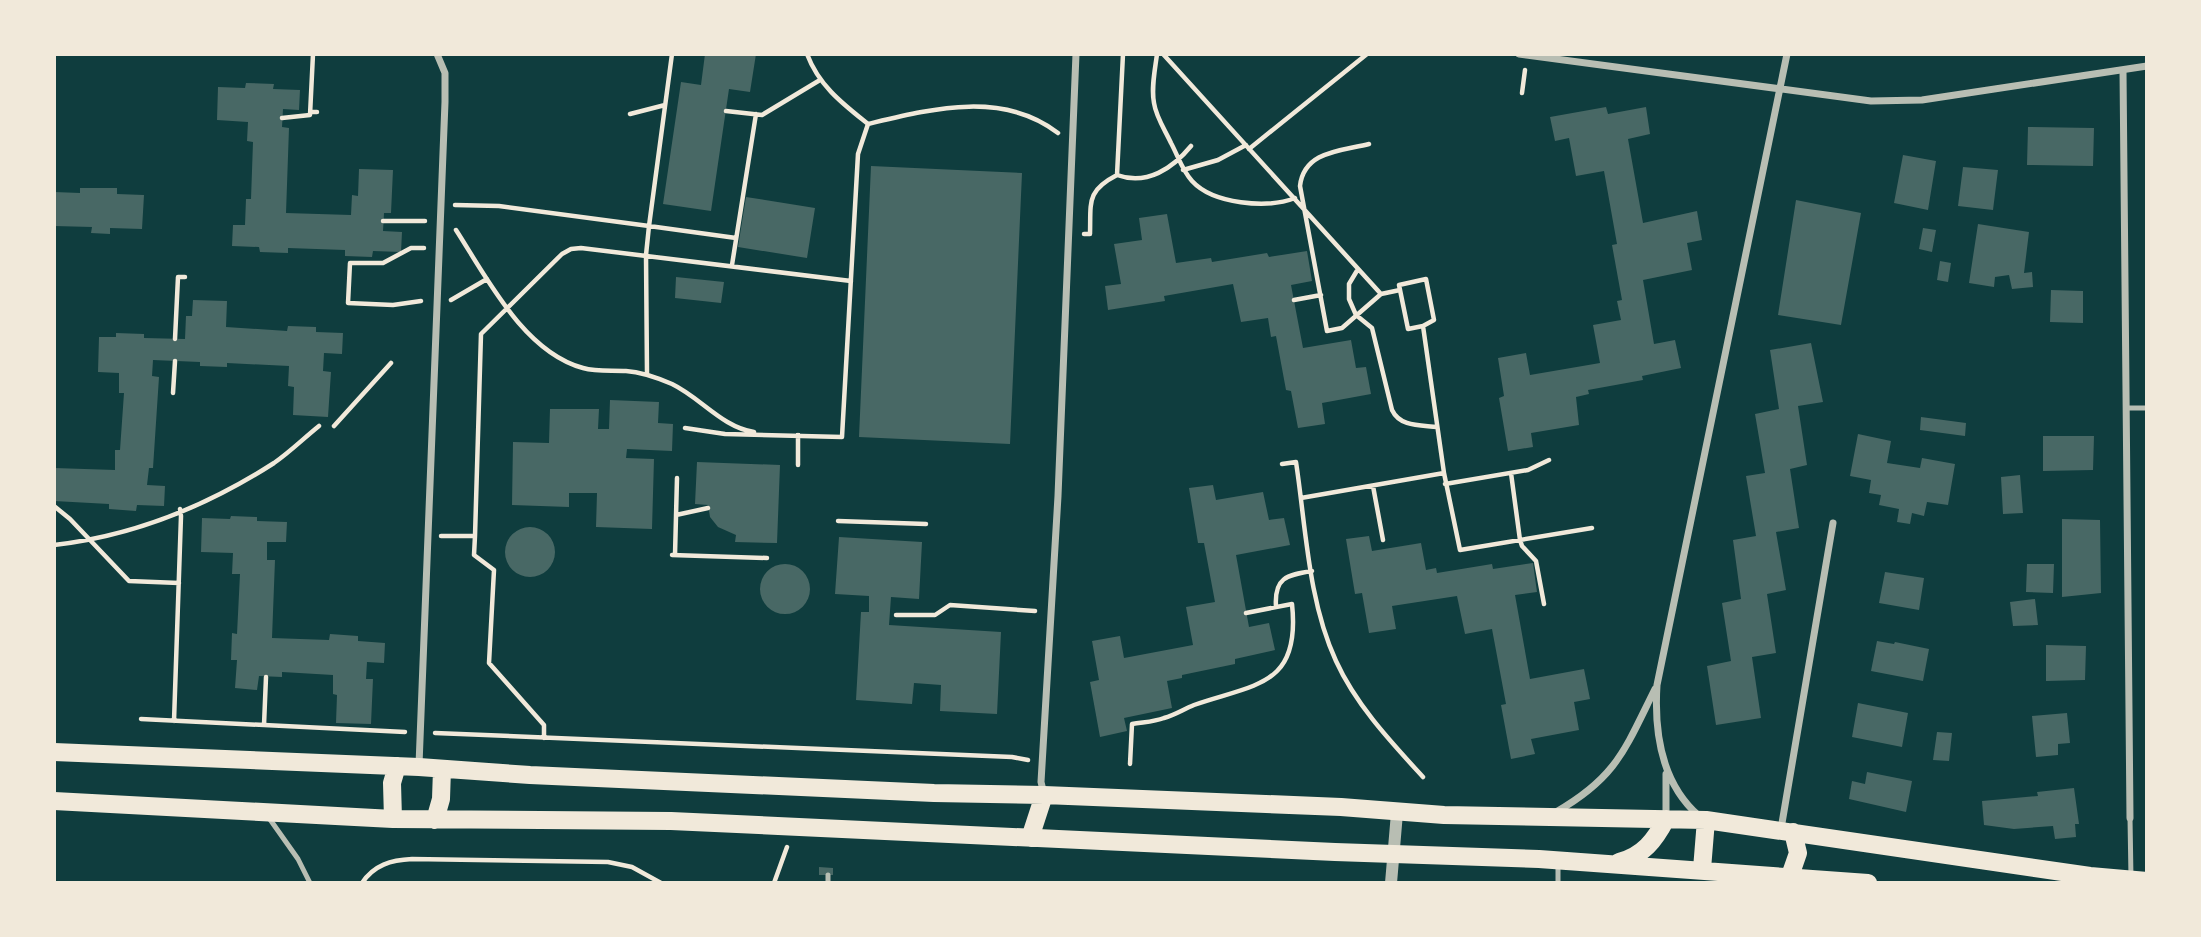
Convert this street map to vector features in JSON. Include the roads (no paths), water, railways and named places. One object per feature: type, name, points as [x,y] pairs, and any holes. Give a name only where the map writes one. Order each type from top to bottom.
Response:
[{"type":"main road","points":[[54,752],[934,793],[1044,794],[1340,807],[1397,813],[1706,820],[2090,876],[2139,880]]},
{"type":"main road","points":[[393,819],[392,783],[397,766]]},
{"type":"main road","points":[[435,820],[441,799],[442,769]]},
{"type":"main road","points":[[1030,838],[1044,794]]},
{"type":"main road","points":[[54,801],[265,814],[435,820],[671,821],[1394,855],[1559,860],[1868,883]]},
{"type":"main road","points":[[1612,863],[1626,860],[1646,849],[1665,819]]},
{"type":"main road","points":[[1702,869],[1706,820]]},
{"type":"main road","points":[[1787,831],[1798,853],[1790,876]]},
{"type":"street","points":[[419,767],[445,82],[437,54]]},
{"type":"street","points":[[1044,794],[1041,782],[1052,612],[1076,54]]},
{"type":"street","points":[[1665,819],[1665,766],[1658,732],[1657,685],[1787,54]]},
{"type":"street","points":[[1523,55],[1848,99],[1905,101],[2147,66]]},
{"type":"street","points":[[2123,70],[2130,818]]},
{"type":"street","points":[[1787,831],[1833,523]]},
{"type":"street","points":[[1545,818],[1591,790],[1608,774],[1626,747],[1657,685]]},
{"type":"street","points":[[1665,766],[1684,802],[1706,820]]},
{"type":"street","points":[[1391,883],[1397,813]]},
{"type":"lane","points":[[2126,408],[2147,408]]},
{"type":"lane","points":[[265,814],[293,851],[310,883]]},
{"type":"lane","points":[[2130,818],[2139,880]]},
{"type":"lane","points":[[1559,860],[1559,883]]}]
